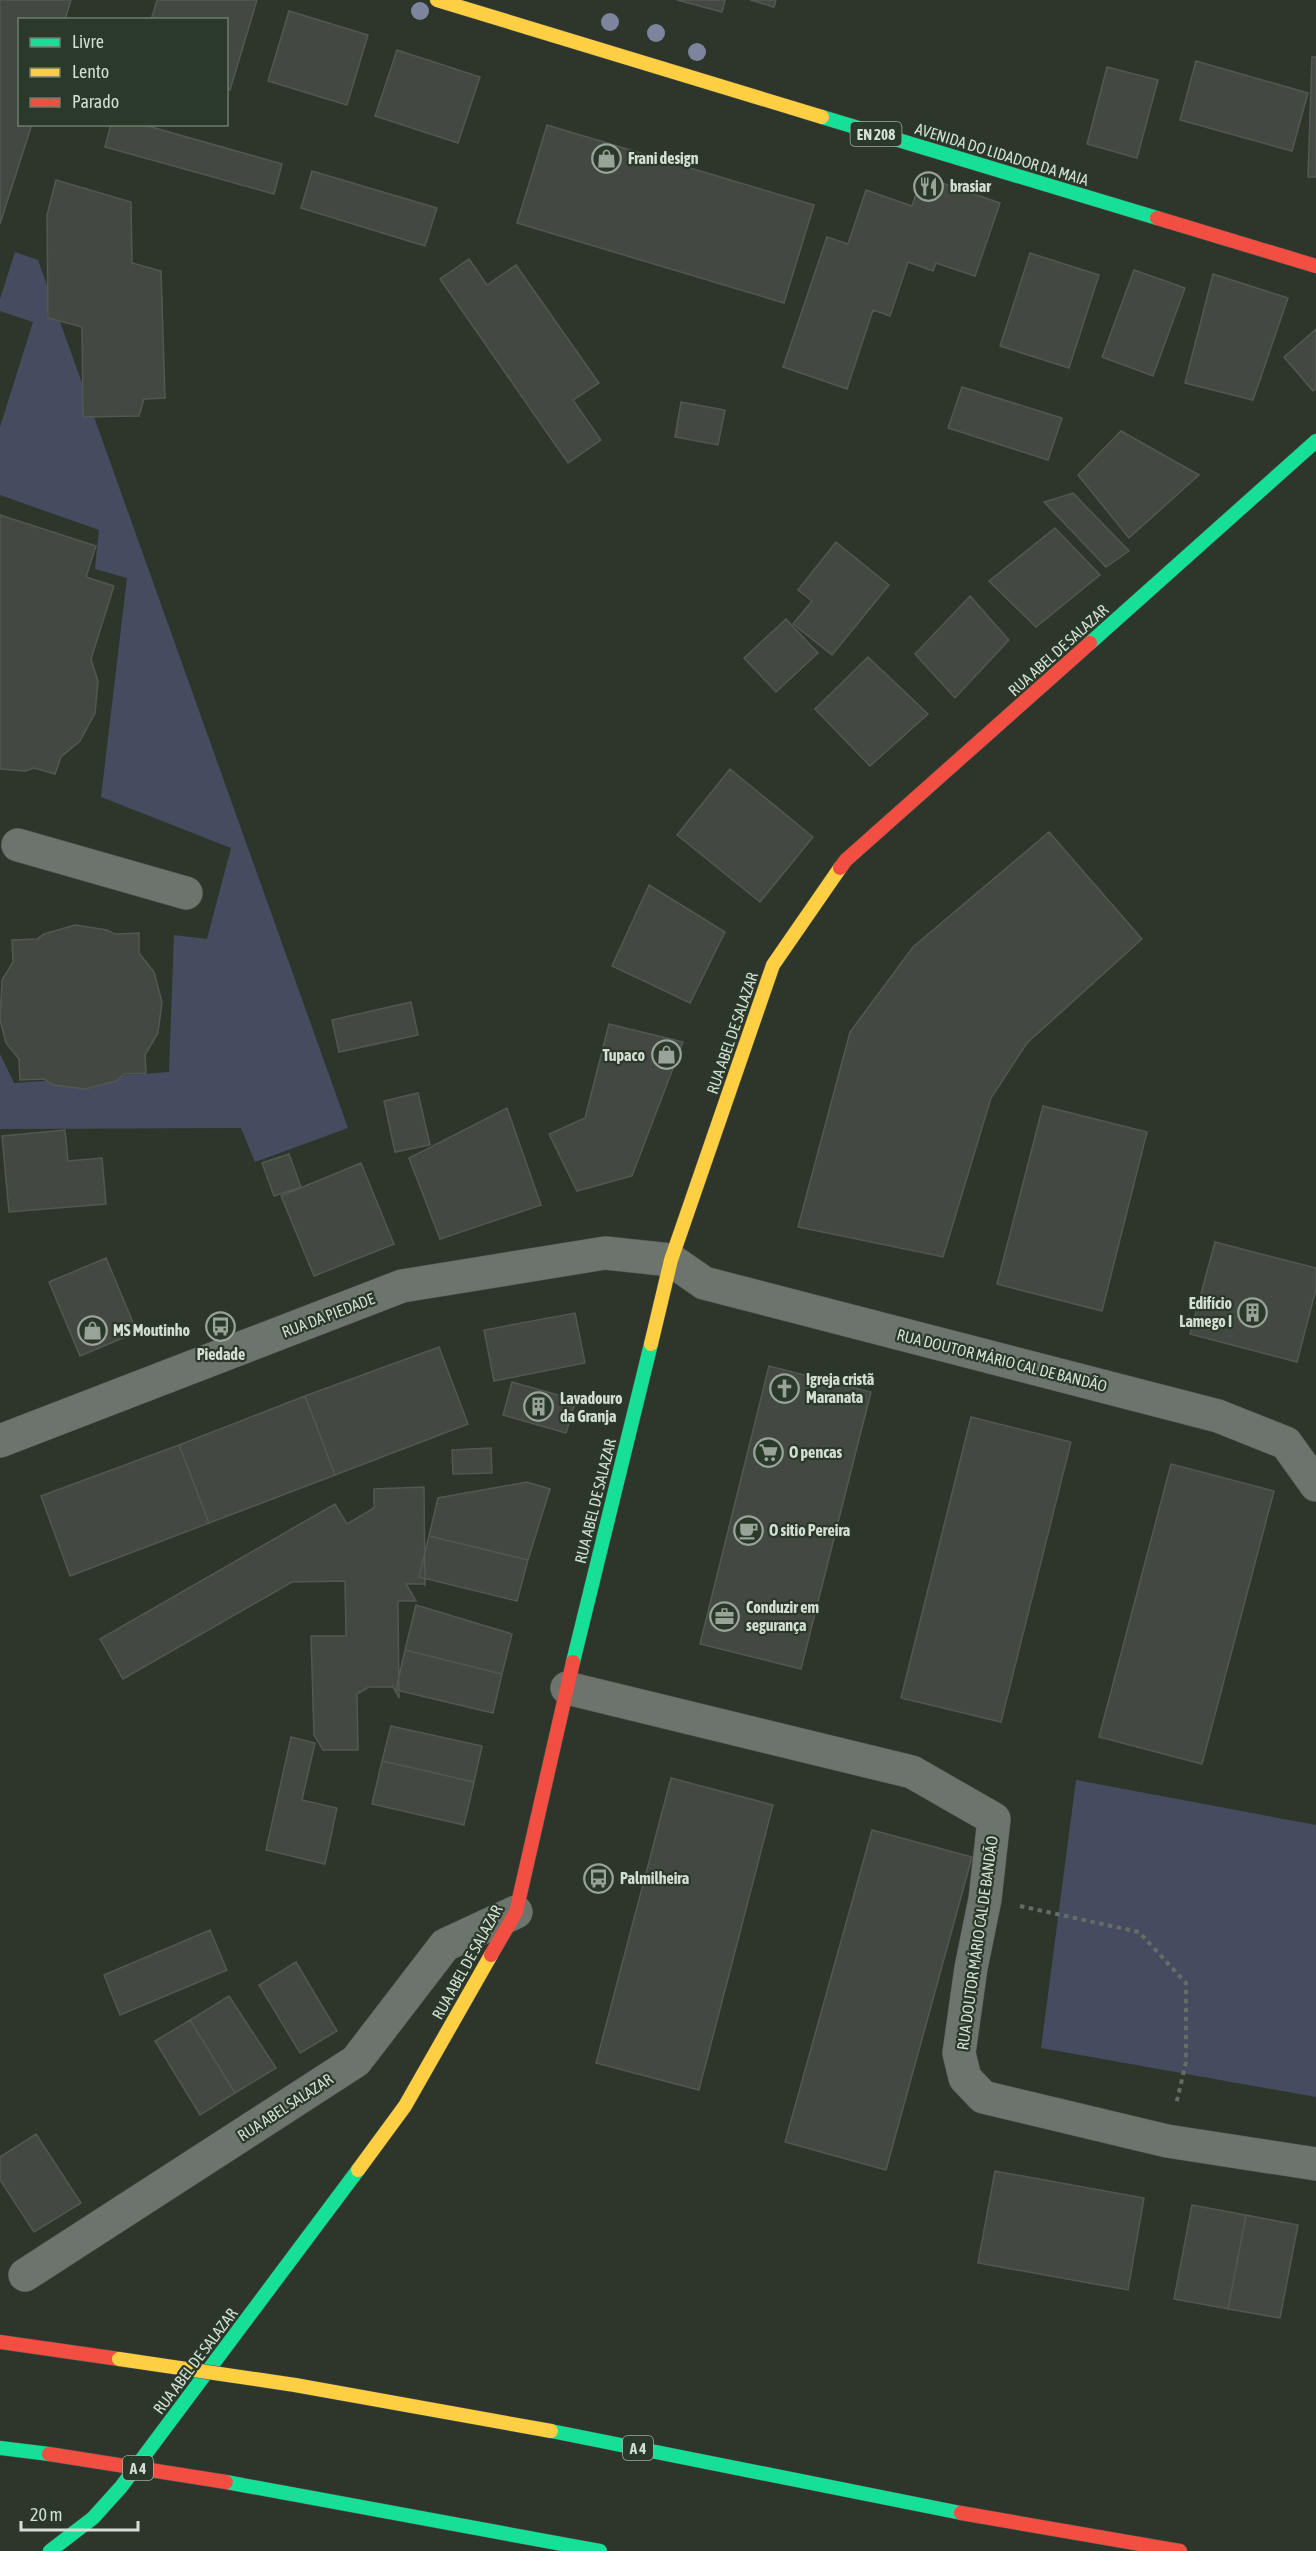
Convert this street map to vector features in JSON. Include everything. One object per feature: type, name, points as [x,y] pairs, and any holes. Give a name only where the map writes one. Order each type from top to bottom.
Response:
[{"type":"main road","name":"AVENIDA DO LIDADOR DA MAIA","points":[[437,0],[1316,266]]},
{"type":"main road","name":"RUA ABEL DE SALAZAR","points":[[50,2551],[93,2518],[121,2487],[405,2106],[516,1912],[567,1688],[671,1260],[773,965],[846,860],[1316,441]]},
{"type":"main road","name":"A 4","points":[[0,2342],[295,2385],[608,2442],[979,2517],[1180,2551]]},
{"type":"main road","name":"A 4","points":[[0,2448],[226,2482],[600,2551]]},
{"type":"street","points":[[6,843],[186,894]]},
{"type":"street","name":"RUA DA PIEDADE","points":[[0,1441],[402,1286],[605,1253],[671,1260]]},
{"type":"street","name":"RUA DOUTOR MÁRIO CAL DE BANDÃO","points":[[671,1260],[704,1283],[1218,1416],[1286,1443],[1316,1485]]},
{"type":"street","name":"RUA DOUTOR MÁRIO CAL DE BANDÃO","points":[[567,1688],[912,1772],[994,1819],[985,1899],[971,1968],[959,2054],[965,2078],[983,2097],[1167,2141],[1316,2164]]},
{"type":"street","name":"RUA ABEL SALAZAR","points":[[24,2275],[356,2061],[445,1945],[516,1912]]},
{"type":"path","points":[[985,1899],[1139,1932],[1186,1983],[1186,2062],[1167,2141]]},
{"type":"shaded area","points":[[15,252],[38,260],[348,1128],[255,1162],[241,1128],[0,1129],[0,1054],[14,1083],[169,1072],[174,935],[207,939],[231,848],[101,797],[127,578],[95,569],[99,530],[0,495],[0,427],[33,322],[0,311],[0,299]]},
{"type":"shaded area","points":[[1076,1780],[1316,1825],[1316,2097],[1041,2048]]},
{"type":"building","points":[[0,0],[71,0],[66,18],[18,18],[18,126],[31,126],[0,224]]},
{"type":"building","points":[[157,0],[257,0],[230,90],[228,90],[228,18],[152,18]]},
{"type":"building","points":[[677,0],[725,0],[722,12]]},
{"type":"building","points":[[750,0],[776,0],[774,7]]},
{"type":"building","points":[[289,11],[368,35],[347,105],[268,81]]},
{"type":"building","points":[[397,50],[480,77],[458,143],[375,116]]},
{"type":"building","points":[[1312,57],[1316,57],[1316,177],[1308,177]]},
{"type":"building","points":[[1196,61],[1308,93],[1292,151],[1180,120]]},
{"type":"building","points":[[1107,67],[1158,80],[1137,158],[1087,144]]},
{"type":"building","points":[[547,125],[814,205],[784,303],[517,223]]},
{"type":"building","points":[[110,126],[148,126],[282,164],[274,194],[105,147]]},
{"type":"building","points":[[312,171],[437,208],[425,246],[301,208]]},
{"type":"building","points":[[922,176],[1000,203],[975,276],[936,263],[933,271],[908,262],[890,316],[873,310],[847,389],[783,367],[827,237],[848,244],[866,190],[912,206]]},
{"type":"building","points":[[56,180],[131,202],[132,263],[161,271],[165,398],[144,399],[139,416],[83,417],[82,327],[48,318],[47,215]]},
{"type":"building","points":[[1030,253],[1099,275],[1069,368],[1000,346]]},
{"type":"building","points":[[469,259],[487,285],[516,265],[599,383],[573,400],[601,440],[568,463],[440,279]]},
{"type":"building","points":[[1134,270],[1185,288],[1153,376],[1102,357]]},
{"type":"building","points":[[1213,274],[1288,298],[1253,400],[1185,383]]},
{"type":"building","points":[[1316,329],[1316,389],[1313,391],[1284,357]]},
{"type":"building","points":[[962,387],[1062,418],[1048,460],[948,428]]},
{"type":"building","points":[[681,402],[725,410],[718,445],[675,437]]},
{"type":"building","points":[[1121,431],[1199,475],[1129,538],[1078,475]]},
{"type":"building","points":[[1073,493],[1129,551],[1106,567],[1044,502]]},
{"type":"building","points":[[0,515],[96,546],[86,577],[114,586],[91,659],[98,681],[95,713],[80,741],[61,757],[55,774],[34,768],[25,771],[0,769]]},
{"type":"building","points":[[1055,528],[1100,575],[1036,627],[989,581]]},
{"type":"building","points":[[836,542],[889,585],[832,655],[793,624],[812,601],[798,590]]},
{"type":"building","points":[[970,596],[1009,640],[955,698],[915,654]]},
{"type":"building","points":[[786,619],[818,653],[776,692],[744,658]]},
{"type":"building","points":[[868,657],[928,714],[870,766],[815,709]]},
{"type":"building","points":[[730,769],[813,837],[760,902],[677,835]]},
{"type":"building","points":[[1049,832],[1142,939],[1027,1043],[991,1098],[943,1257],[798,1227],[850,1032],[913,947]]},
{"type":"building","points":[[649,885],[725,932],[690,1003],[612,966]]},
{"type":"building","points":[[75,925],[107,930],[115,934],[139,933],[139,953],[154,972],[162,1002],[158,1033],[145,1055],[146,1073],[124,1074],[116,1081],[85,1089],[53,1085],[44,1079],[20,1080],[19,1059],[6,1043],[0,1020],[2,980],[13,962],[12,940],[37,939],[44,934]]},
{"type":"building","points":[[411,1002],[418,1035],[339,1052],[332,1020]]},
{"type":"building","points":[[609,1024],[683,1042],[632,1176],[577,1191],[549,1134],[585,1118]]},
{"type":"building","points":[[418,1093],[430,1145],[395,1152],[384,1101]]},
{"type":"building","points":[[1043,1106],[1147,1132],[1102,1311],[997,1284]]},
{"type":"building","points":[[507,1108],[541,1205],[440,1239],[409,1158]]},
{"type":"building","points":[[65,1130],[68,1161],[102,1158],[106,1204],[9,1212],[2,1136]]},
{"type":"building","points":[[289,1154],[301,1187],[274,1196],[262,1163]]},
{"type":"building","points":[[361,1163],[394,1244],[314,1276],[281,1196]]},
{"type":"building","name":"Edifício Lamego I","points":[[1215,1242],[1316,1268],[1316,1289],[1297,1362],[1190,1334]]},
{"type":"building","points":[[106,1258],[137,1332],[80,1356],[49,1282]]},
{"type":"building","points":[[575,1313],[585,1363],[494,1381],[484,1330]]},
{"type":"building","points":[[439,1347],[468,1424],[335,1475],[305,1396]]},
{"type":"building","points":[[769,1366],[871,1392],[801,1669],[700,1644]]},
{"type":"building","name":"Lavadouro da Granja","points":[[512,1382],[576,1400],[566,1433],[503,1415]]},
{"type":"building","points":[[305,1396],[335,1475],[209,1523],[179,1445]]},
{"type":"building","points":[[971,1417],[1071,1442],[1001,1722],[901,1698]]},
{"type":"building","points":[[179,1445],[209,1523],[70,1576],[41,1496]]},
{"type":"building","points":[[491,1448],[492,1473],[453,1474],[452,1450]]},
{"type":"building","points":[[1171,1464],[1274,1491],[1202,1764],[1099,1737]]},
{"type":"building","points":[[527,1482],[550,1489],[528,1560],[429,1536],[438,1498]]},
{"type":"building","points":[[424,1487],[425,1586],[424,1584],[406,1584],[416,1601],[398,1601],[399,1698],[393,1687],[369,1687],[357,1694],[358,1750],[323,1750],[314,1735],[311,1636],[346,1636],[345,1581],[292,1582],[123,1679],[100,1639],[335,1504],[347,1524],[374,1508],[374,1489]]},
{"type":"building","points":[[429,1536],[528,1560],[517,1601],[419,1577]]},
{"type":"building","points":[[416,1605],[512,1634],[502,1674],[405,1650]]},
{"type":"building","points":[[405,1650],[502,1674],[493,1713],[396,1690]]},
{"type":"building","points":[[391,1726],[482,1746],[474,1782],[382,1761]]},
{"type":"building","points":[[291,1737],[315,1743],[302,1800],[337,1808],[325,1864],[266,1850]]},
{"type":"building","points":[[382,1761],[474,1782],[464,1825],[372,1804]]},
{"type":"building","points":[[671,1778],[773,1805],[699,2090],[596,2063]]},
{"type":"building","points":[[872,1830],[972,1857],[886,2170],[785,2142]]},
{"type":"building","points":[[210,1930],[227,1970],[120,2015],[104,1975]]},
{"type":"building","points":[[296,1962],[337,2031],[300,2053],[259,1985]]},
{"type":"building","points":[[229,1996],[276,2068],[235,2093],[190,2020]]},
{"type":"building","points":[[190,2020],[235,2093],[200,2115],[155,2041]]},
{"type":"building","points":[[36,2134],[81,2203],[34,2232],[0,2180],[0,2157]]},
{"type":"building","points":[[995,2171],[1144,2198],[1128,2290],[978,2263]]},
{"type":"building","points":[[1192,2205],[1246,2215],[1228,2309],[1174,2299]]},
{"type":"building","points":[[1246,2215],[1298,2225],[1280,2318],[1228,2309]]},
{"type":"traffic: fast","points":[[822,117],[1157,218]]},
{"type":"traffic: fast","points":[[1090,643],[1316,441]]},
{"type":"traffic: fast","points":[[573,1662],[651,1344]]},
{"type":"traffic: fast","points":[[50,2551],[93,2518],[121,2487],[358,2170]]},
{"type":"traffic: fast","points":[[551,2431],[961,2513]]},
{"type":"traffic: fast","points":[[0,2448],[49,2454]]},
{"type":"traffic: fast","points":[[226,2482],[600,2551]]},
{"type":"traffic: slow","points":[[437,0],[822,117]]},
{"type":"traffic: slow","points":[[651,1344],[671,1260],[773,965],[840,868]]},
{"type":"traffic: slow","points":[[358,2170],[405,2106],[491,1955]]},
{"type":"traffic: slow","points":[[119,2359],[295,2385]]},
{"type":"traffic: slow","points":[[295,2385],[551,2431]]},
{"type":"traffic: jam","points":[[1157,218],[1316,266]]},
{"type":"traffic: jam","points":[[840,868],[846,860],[1090,643]]},
{"type":"traffic: jam","points":[[491,1955],[516,1912],[573,1662]]},
{"type":"traffic: jam","points":[[0,2342],[119,2359]]},
{"type":"traffic: jam","points":[[49,2454],[226,2482]]},
{"type":"traffic: jam","points":[[961,2513],[1180,2551]]},
{"type":"place","name":"Frani design","points":[[607,158]]},
{"type":"place","name":"brasiar","points":[[929,186]]},
{"type":"place","name":"Tupaco","points":[[666,1055]]},
{"type":"place","name":"Edifício Lamego I","points":[[1253,1312]]},
{"type":"place","name":"Piedade","points":[[221,1326]]},
{"type":"place","name":"MS Moutinho","points":[[92,1330]]},
{"type":"place","name":"Igreja cristã Maranata","points":[[785,1388]]},
{"type":"place","name":"Lavadouro da Granja","points":[[539,1407]]},
{"type":"place","name":"O pencas","points":[[768,1452]]},
{"type":"place","name":"O sitio Pereira","points":[[748,1530]]},
{"type":"place","name":"Conduzir em segurança","points":[[725,1616]]},
{"type":"place","name":"Palmilheira","points":[[599,1878]]}]
